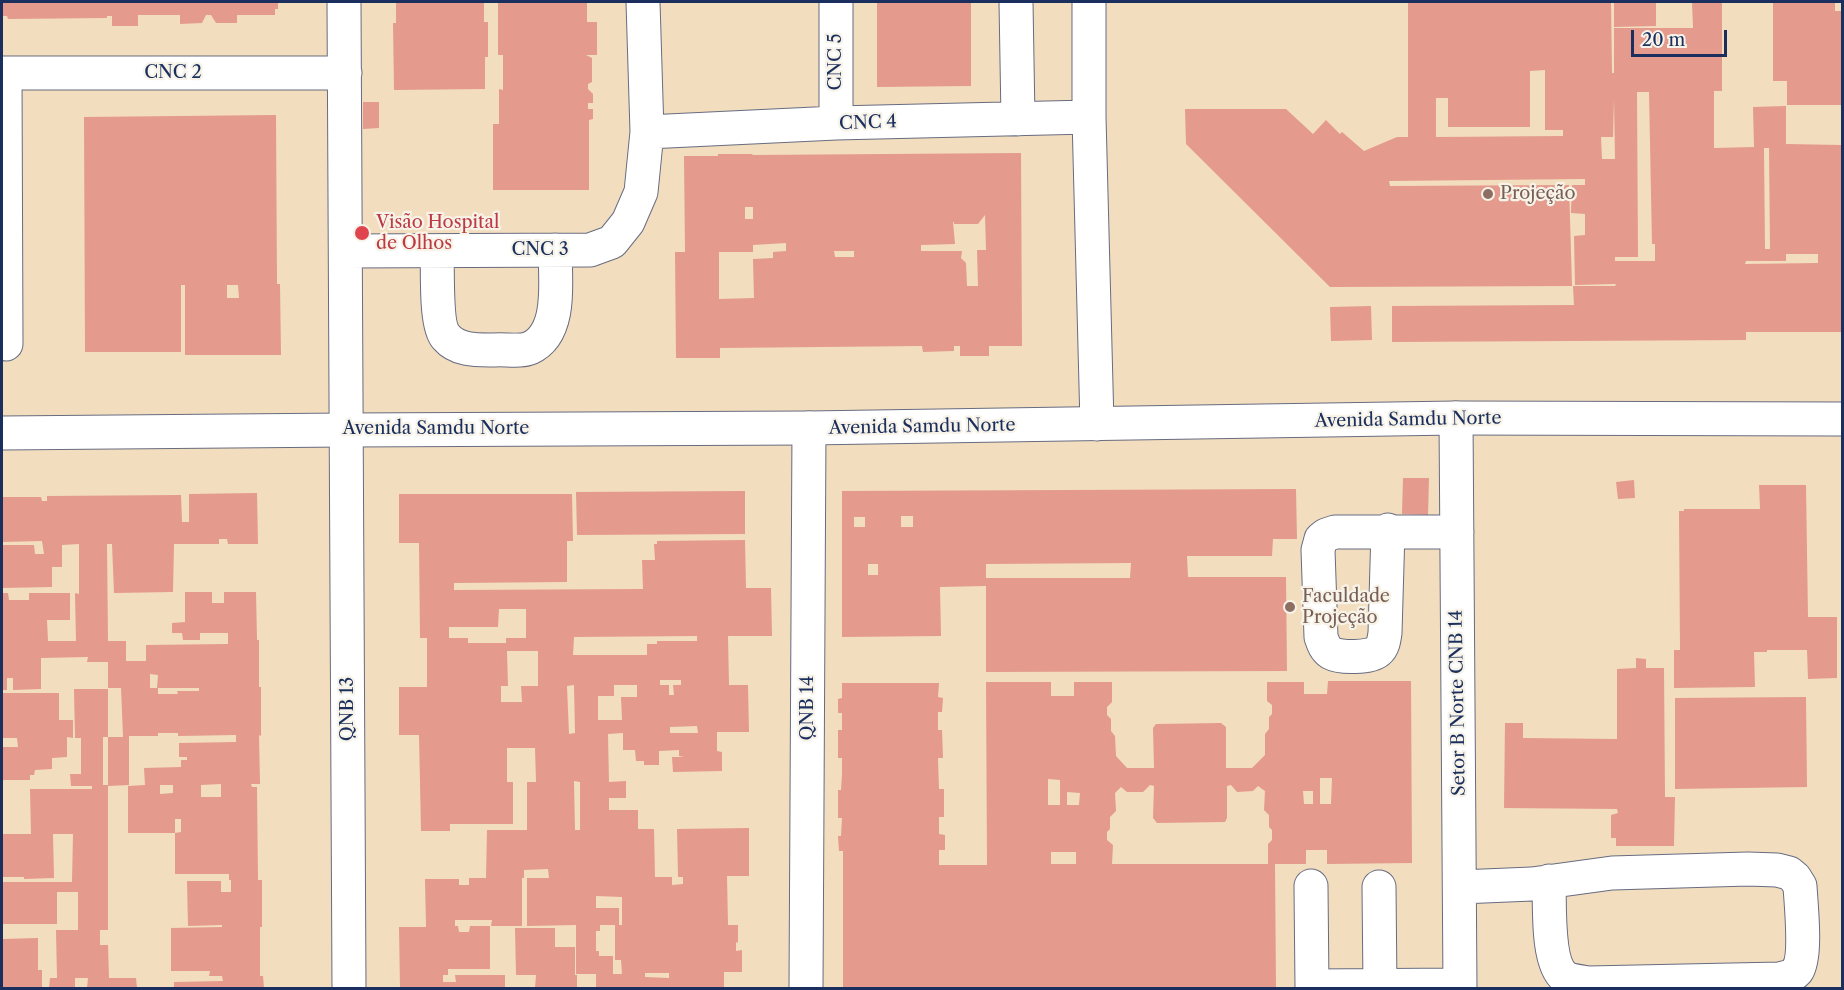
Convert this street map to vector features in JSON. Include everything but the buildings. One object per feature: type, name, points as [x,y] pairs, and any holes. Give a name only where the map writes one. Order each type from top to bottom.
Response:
[{"type":"street","name":"QNB 13","points":[[344,2],[349,988]]},
{"type":"street","points":[[642,2],[647,132]]},
{"type":"street","name":"CNC 5","points":[[836,2],[836,123]]},
{"type":"street","points":[[1016,2],[1018,119]]},
{"type":"street","points":[[1089,2],[1089,117],[1097,424]]},
{"type":"street","name":"CNC 2","points":[[3,73],[345,73]]},
{"type":"street","points":[[3,73],[6,344]]},
{"type":"street","name":"CNC 4","points":[[647,132],[836,123],[1089,117]]},
{"type":"street","name":"CNC 3","points":[[346,251],[590,250],[612,242],[628,222],[641,192],[647,132]]},
{"type":"street","points":[[437,251],[440,323],[445,337],[458,346],[477,350],[529,349],[539,342],[549,329],[555,309],[555,250]]},
{"type":"street","name":"Avenida Samdu Norte","points":[[2,433],[809,428],[1456,418],[1842,419]]},
{"type":"street","name":"Setor B Norte CNB 14","points":[[1456,418],[1460,987]]},
{"type":"street","name":"QNB 14","points":[[806,988],[809,428]]},
{"type":"street","points":[[1388,530],[1457,532]]},
{"type":"street","points":[[1460,887],[1532,884],[1549,881],[1612,873],[1777,870],[1795,878],[1800,886],[1801,962],[1793,975],[1780,979],[1589,983],[1576,981],[1566,977],[1558,969],[1552,956],[1549,881]]},
{"type":"street","points":[[1311,886],[1312,987],[1460,987]]},
{"type":"street","points":[[1379,887],[1380,987]]},
{"type":"place","name":"Projeção","points":[[1488,194]]},
{"type":"place","name":"Visão Hospital de Olhos","points":[[362,233]]},
{"type":"place","name":"Faculdade Projeção","points":[[1290,607]]}]
